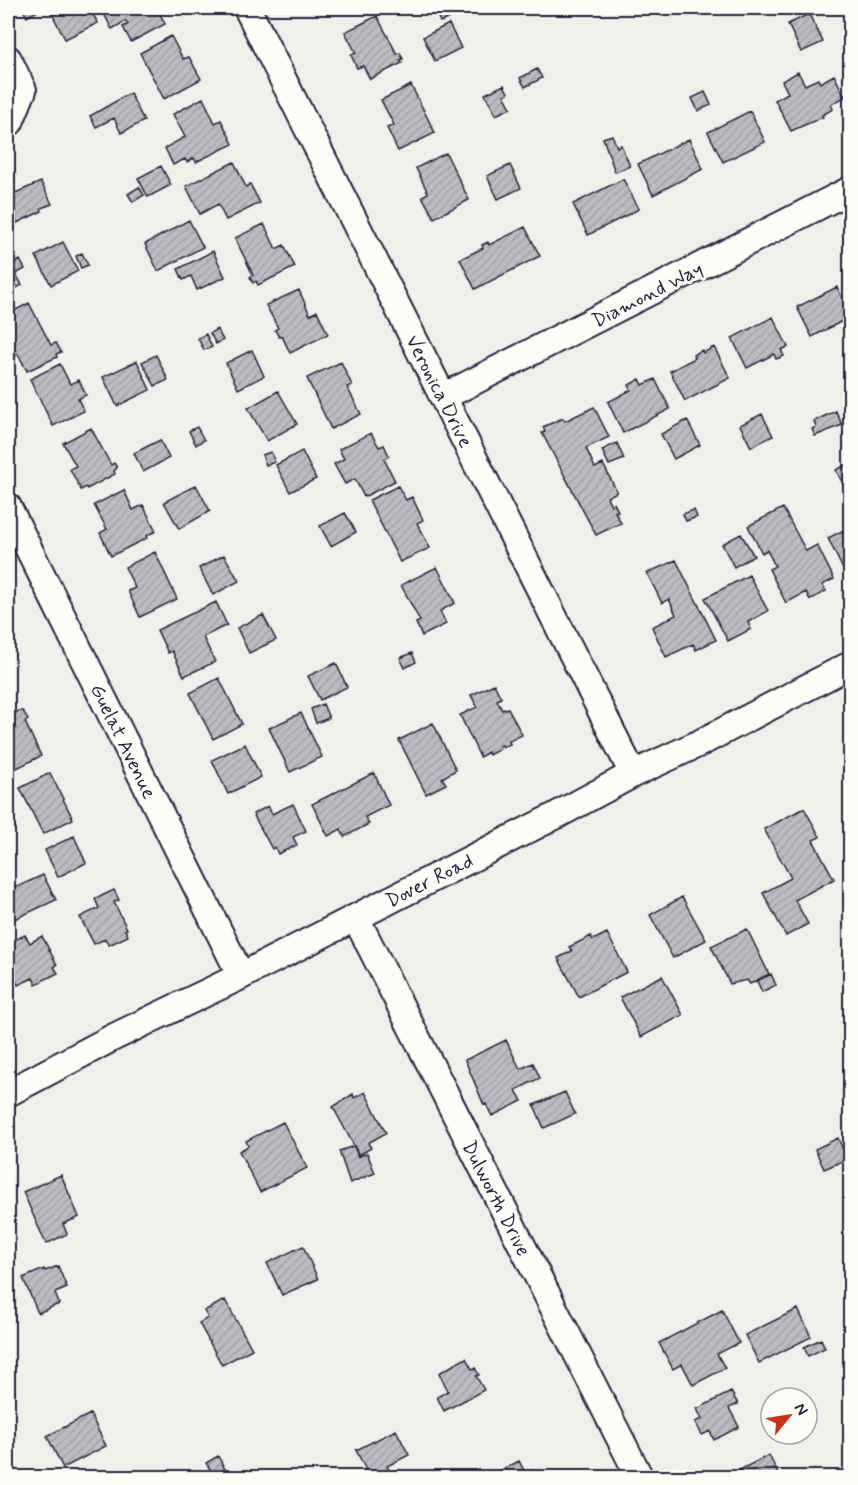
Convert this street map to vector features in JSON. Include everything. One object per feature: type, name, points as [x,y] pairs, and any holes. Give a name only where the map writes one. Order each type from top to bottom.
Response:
[{"type":"street","name":"Veronica Drive","points":[[247,8],[633,774]]},
{"type":"street","points":[[8,59],[23,90],[8,123]]},
{"type":"street","name":"Diamond Way","points":[[443,397],[850,190]]},
{"type":"street","name":"Guelat Avenue","points":[[8,507],[241,976]]},
{"type":"street","name":"Dover Road","points":[[8,1094],[114,1037],[356,918],[633,774],[850,665]]},
{"type":"street","name":"Dulworth Drive","points":[[356,918],[640,1478]]},
{"type":"building","points":[[22,8],[40,8],[41,9],[27,17]]},
{"type":"building","points":[[89,8],[98,23],[65,39],[50,10]]},
{"type":"building","points":[[101,8],[157,8],[165,24],[131,42],[123,27],[128,24],[126,21],[112,29]]},
{"type":"building","points":[[434,8],[457,8],[460,14],[440,22]]},
{"type":"building","points":[[809,14],[823,42],[801,52],[788,24]]},
{"type":"building","points":[[377,16],[397,54],[400,53],[403,59],[400,60],[402,63],[370,79],[363,66],[357,68],[351,55],[356,53],[345,32]]},
{"type":"building","points":[[449,24],[461,48],[435,61],[423,37]]},
{"type":"building","points":[[171,36],[183,59],[189,57],[201,79],[164,99],[140,53]]},
{"type":"building","points":[[537,69],[542,78],[525,87],[520,78]]},
{"type":"building","points":[[798,72],[805,85],[818,79],[820,83],[834,75],[845,97],[831,104],[833,109],[822,115],[823,117],[791,131],[775,100],[788,93],[782,81]]},
{"type":"building","points":[[411,85],[435,133],[398,151],[387,128],[394,125],[381,100]]},
{"type":"building","points":[[504,85],[508,93],[504,95],[511,108],[496,115],[485,94]]},
{"type":"building","points":[[705,92],[711,105],[698,111],[692,98]]},
{"type":"building","points":[[130,93],[144,121],[121,133],[114,118],[96,127],[90,116]]},
{"type":"building","points":[[203,98],[215,123],[221,120],[233,144],[196,162],[194,158],[187,162],[185,159],[173,165],[165,148],[185,137],[173,114]]},
{"type":"building","points":[[750,111],[765,142],[723,162],[708,132]]},
{"type":"building","points":[[612,135],[617,147],[621,145],[630,166],[615,172],[603,138]]},
{"type":"building","points":[[689,139],[703,169],[653,195],[638,164]]},
{"type":"building","points":[[446,153],[469,200],[434,218],[422,196],[428,193],[416,168]]},
{"type":"building","points":[[234,162],[246,187],[250,184],[260,203],[226,220],[218,204],[200,214],[186,186]]},
{"type":"building","points":[[510,165],[521,188],[498,199],[487,176]]},
{"type":"building","points":[[161,166],[171,185],[148,197],[138,178]]},
{"type":"building","points":[[623,179],[639,209],[588,235],[573,204]]},
{"type":"building","points":[[41,182],[52,204],[17,223],[8,203],[8,196]]},
{"type":"building","points":[[139,187],[144,195],[133,202],[128,194]]},
{"type":"building","points":[[189,220],[203,247],[158,271],[145,244]]},
{"type":"building","points":[[264,224],[276,249],[284,245],[295,267],[258,285],[256,281],[253,283],[250,277],[253,275],[235,238]]},
{"type":"building","points":[[525,227],[540,256],[475,289],[460,259],[483,248],[482,245],[488,242],[489,245]]},
{"type":"building","points":[[63,242],[78,271],[51,285],[36,256]]},
{"type":"building","points":[[213,251],[225,277],[197,290],[191,276],[183,280],[178,269]]},
{"type":"building","points":[[82,253],[88,265],[81,268],[76,256]]},
{"type":"building","points":[[8,256],[12,264],[20,260],[25,269],[16,274],[22,285],[8,293]]},
{"type":"building","points":[[837,287],[850,317],[812,337],[797,307]]},
{"type":"building","points":[[299,290],[310,315],[317,311],[328,334],[290,353],[282,336],[279,337],[275,330],[278,328],[266,305]]},
{"type":"building","points":[[29,303],[51,345],[56,343],[61,352],[56,354],[57,357],[27,371],[18,354],[14,357],[8,344],[8,314]]},
{"type":"building","points":[[773,317],[788,347],[781,350],[784,356],[776,359],[774,354],[747,368],[732,338]]},
{"type":"building","points":[[217,329],[223,340],[216,344],[210,333]]},
{"type":"building","points":[[206,334],[212,347],[204,350],[198,338]]},
{"type":"building","points":[[714,347],[730,378],[685,401],[670,371],[695,358],[693,355],[702,350],[703,353]]},
{"type":"building","points":[[252,350],[264,376],[238,389],[226,363]]},
{"type":"building","points":[[156,355],[168,380],[155,386],[142,362]]},
{"type":"building","points":[[137,361],[150,390],[117,406],[103,377]]},
{"type":"building","points":[[341,362],[352,385],[347,387],[361,414],[331,429],[307,378]]},
{"type":"building","points":[[60,364],[70,384],[79,380],[86,395],[78,399],[84,411],[53,426],[30,379]]},
{"type":"building","points":[[640,379],[643,385],[655,379],[670,409],[623,433],[608,402],[631,390],[629,385]]},
{"type":"building","points":[[278,391],[297,424],[267,441],[248,408]]},
{"type":"building","points":[[594,407],[609,437],[586,448],[595,468],[603,464],[617,492],[607,497],[611,505],[614,503],[618,511],[615,512],[621,523],[596,535],[542,433],[545,432],[543,427],[563,418],[565,421]]},
{"type":"building","points":[[836,411],[842,425],[815,436],[812,429],[816,427],[814,421]]},
{"type":"building","points":[[762,414],[773,436],[751,447],[740,425]]},
{"type":"building","points":[[687,420],[700,445],[674,459],[661,434]]},
{"type":"building","points":[[197,427],[204,440],[196,445],[189,431]]},
{"type":"building","points":[[91,428],[111,465],[114,463],[117,468],[114,471],[115,474],[81,490],[70,469],[76,466],[63,443]]},
{"type":"building","points":[[371,433],[379,447],[384,445],[389,456],[384,459],[395,481],[364,497],[355,479],[345,484],[334,464],[344,459],[339,449]]},
{"type":"building","points":[[160,440],[169,458],[143,472],[134,453]]},
{"type":"building","points":[[617,443],[624,459],[609,465],[602,450]]},
{"type":"building","points":[[302,451],[316,479],[290,492],[276,465]]},
{"type":"building","points":[[271,452],[275,462],[266,465],[262,455]]},
{"type":"building","points":[[850,463],[850,498],[836,470]]},
{"type":"building","points":[[196,485],[210,511],[179,529],[164,502]]},
{"type":"building","points":[[398,486],[406,500],[412,497],[423,520],[417,523],[430,548],[400,562],[369,500]]},
{"type":"building","points":[[124,490],[133,510],[143,505],[156,531],[111,556],[100,533],[107,529],[94,505]]},
{"type":"building","points":[[783,508],[806,551],[817,545],[834,579],[822,585],[826,591],[810,600],[806,592],[786,603],[769,569],[775,566],[767,550],[762,553],[748,526]]},
{"type":"building","points":[[694,510],[697,517],[686,521],[683,514]]},
{"type":"building","points":[[345,513],[356,532],[331,546],[320,526]]},
{"type":"building","points":[[850,527],[850,584],[828,538]]},
{"type":"building","points":[[741,534],[754,556],[734,567],[722,544]]},
{"type":"building","points":[[155,552],[177,599],[140,617],[128,591],[135,588],[125,567]]},
{"type":"building","points":[[224,555],[239,581],[213,595],[199,568]]},
{"type":"building","points":[[676,560],[716,640],[696,650],[693,644],[666,657],[652,627],[676,615],[669,599],[662,603],[647,573]]},
{"type":"building","points":[[437,567],[455,603],[440,611],[446,624],[422,636],[416,623],[420,621],[401,585]]},
{"type":"building","points":[[749,575],[768,611],[748,622],[751,629],[728,641],[705,598]]},
{"type":"building","points":[[216,602],[227,625],[203,637],[215,662],[184,676],[172,651],[168,653],[157,630]]},
{"type":"building","points":[[263,615],[276,640],[249,653],[237,628]]},
{"type":"building","points":[[412,653],[416,662],[405,668],[400,658]]},
{"type":"building","points":[[336,663],[347,687],[320,700],[308,676]]},
{"type":"building","points":[[219,678],[242,724],[213,739],[190,693]]},
{"type":"building","points":[[494,684],[501,698],[497,700],[502,710],[508,708],[522,735],[509,741],[510,744],[499,746],[500,749],[489,755],[488,752],[480,757],[460,715],[477,707],[471,695]]},
{"type":"building","points":[[323,704],[329,718],[316,723],[311,709]]},
{"type":"building","points":[[23,711],[28,720],[25,722],[41,756],[11,771],[8,763],[8,717]]},
{"type":"building","points":[[301,713],[322,757],[290,772],[269,728]]},
{"type":"building","points":[[433,723],[456,770],[442,778],[446,784],[426,794],[399,740]]},
{"type":"building","points":[[245,744],[261,777],[228,794],[212,760]]},
{"type":"building","points":[[50,773],[73,819],[43,834],[20,788]]},
{"type":"building","points":[[374,773],[389,805],[365,817],[369,824],[344,837],[341,829],[328,836],[312,804]]},
{"type":"building","points":[[293,804],[306,831],[293,837],[297,845],[278,854],[275,847],[272,849],[253,814],[268,806],[272,814]]},
{"type":"building","points":[[804,808],[820,837],[813,840],[834,879],[795,900],[808,924],[786,936],[763,893],[791,878],[764,829]]},
{"type":"building","points":[[74,836],[86,863],[58,877],[45,850]]},
{"type":"building","points":[[43,875],[56,900],[8,922],[8,891]]},
{"type":"building","points":[[114,890],[119,900],[114,902],[128,936],[109,945],[105,939],[94,944],[80,917],[99,908],[95,899]]},
{"type":"building","points":[[682,897],[706,940],[673,958],[650,915]]},
{"type":"building","points":[[747,929],[769,974],[750,984],[747,980],[730,984],[711,946]]},
{"type":"building","points":[[607,933],[627,972],[579,997],[558,958],[572,951],[569,947],[591,936],[593,940]]},
{"type":"building","points":[[25,935],[30,943],[42,936],[57,965],[54,967],[58,973],[36,984],[33,978],[18,985],[8,965],[8,954],[12,951],[8,943]]},
{"type":"building","points":[[771,974],[776,985],[762,992],[757,981]]},
{"type":"building","points":[[662,976],[683,1015],[641,1037],[620,997]]},
{"type":"building","points":[[506,1040],[520,1069],[533,1063],[540,1078],[516,1090],[522,1101],[492,1116],[486,1104],[484,1105],[465,1060]]},
{"type":"building","points":[[365,1092],[386,1133],[368,1143],[371,1148],[359,1155],[333,1107],[353,1094],[354,1098]]},
{"type":"building","points":[[565,1092],[575,1114],[544,1128],[534,1105]]},
{"type":"building","points":[[283,1122],[307,1168],[260,1192],[239,1151],[248,1146],[246,1141]]},
{"type":"building","points":[[838,1138],[847,1159],[824,1169],[815,1149]]},
{"type":"building","points":[[354,1146],[358,1157],[367,1153],[375,1173],[350,1183],[339,1151]]},
{"type":"building","points":[[61,1175],[79,1217],[63,1224],[67,1234],[46,1244],[23,1192]]},
{"type":"building","points":[[303,1246],[318,1279],[282,1295],[267,1263]]},
{"type":"building","points":[[58,1266],[67,1288],[55,1293],[59,1304],[38,1313],[23,1278]]},
{"type":"building","points":[[225,1300],[252,1349],[222,1365],[199,1323],[208,1318],[204,1311]]},
{"type":"building","points":[[798,1309],[811,1337],[759,1363],[745,1335]]},
{"type":"building","points":[[722,1310],[739,1343],[717,1354],[725,1368],[693,1385],[682,1364],[673,1369],[659,1343]]},
{"type":"building","points":[[821,1339],[825,1348],[808,1356],[804,1347]]},
{"type":"building","points":[[466,1358],[472,1369],[475,1368],[479,1375],[476,1376],[484,1390],[444,1411],[437,1397],[448,1391],[439,1373]]},
{"type":"building","points":[[731,1392],[738,1404],[729,1408],[739,1427],[714,1440],[710,1431],[702,1435],[695,1422],[702,1419],[697,1409]]},
{"type":"building","points":[[90,1414],[106,1446],[63,1468],[47,1436]]},
{"type":"building","points":[[396,1430],[409,1455],[387,1466],[392,1476],[370,1478],[356,1450]]},
{"type":"building","points":[[769,1455],[780,1478],[733,1478],[732,1474]]},
{"type":"building","points":[[218,1456],[225,1469],[214,1475],[206,1463]]},
{"type":"building","points":[[519,1461],[526,1474],[533,1470],[537,1478],[491,1478],[490,1476]]}]
